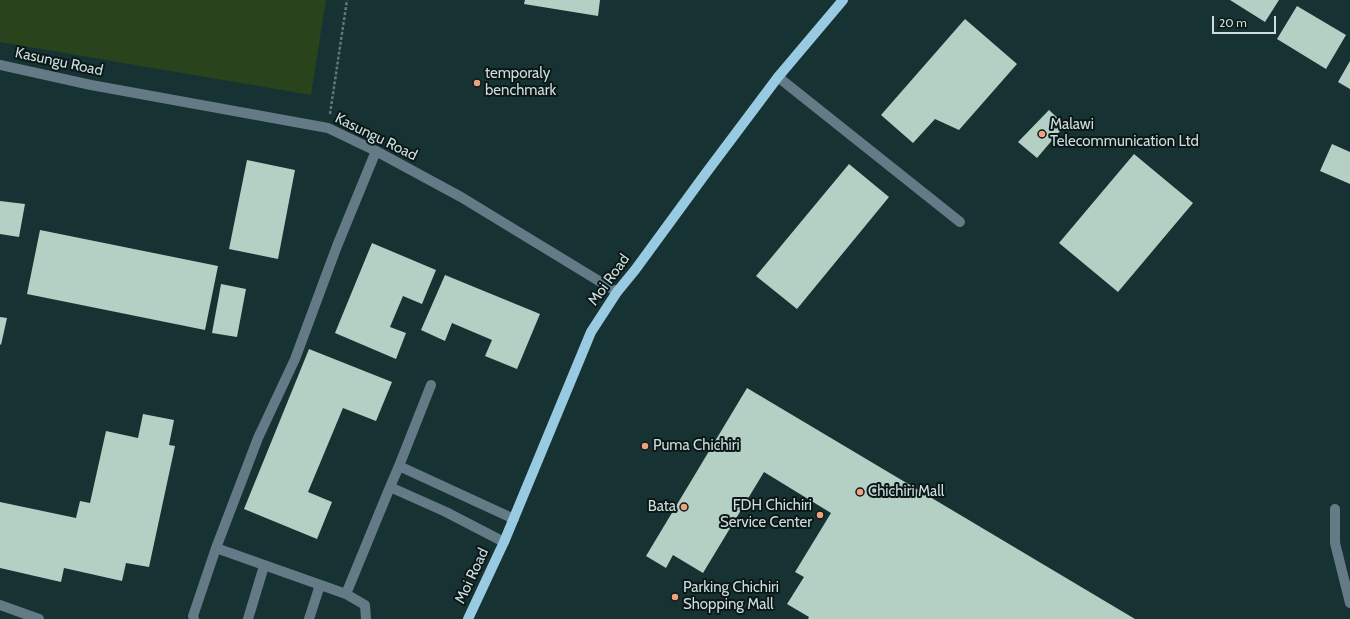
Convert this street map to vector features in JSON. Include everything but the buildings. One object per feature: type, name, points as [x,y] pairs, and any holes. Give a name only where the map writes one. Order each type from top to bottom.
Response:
[{"type":"main road","name":"Moi Road","points":[[468,619],[514,519],[591,332],[617,292],[635,270],[778,77],[843,0]]},
{"type":"street","name":"Kasungu Road","points":[[0,65],[107,88],[328,128],[376,151],[461,197],[617,292]]},
{"type":"street","points":[[778,77],[960,222]]},
{"type":"street","points":[[194,619],[193,616],[216,548],[258,438],[295,359],[337,246],[376,151]]},
{"type":"street","points":[[346,594],[431,385]]},
{"type":"street","points":[[399,466],[514,519]]},
{"type":"street","points":[[390,487],[446,512],[504,542]]},
{"type":"street","points":[[1335,509],[1335,543],[1350,604]]},
{"type":"street","points":[[216,548],[346,594],[365,605],[366,619]]},
{"type":"street","points":[[248,619],[264,566]]},
{"type":"street","points":[[309,619],[320,585]]},
{"type":"street","points":[[0,605],[39,619]]},
{"type":"path","points":[[328,128],[347,0]]},
{"type":"green space","points":[[0,0],[326,0],[311,95],[0,42]]},
{"type":"place","name":"temporaly benchmark","points":[[477,83]]},
{"type":"place","name":"Malawi Telecommunication Ltd","points":[[1042,134]]},
{"type":"place","name":"Puma Chichiri","points":[[645,446]]},
{"type":"place","name":"Chichiri Mall","points":[[860,492]]},
{"type":"place","name":"Bata","points":[[684,507]]},
{"type":"place","name":"FDH Chichiri Service Center","points":[[820,515]]},
{"type":"place","name":"Parking Chichiri Shopping Mall","points":[[675,597]]}]
